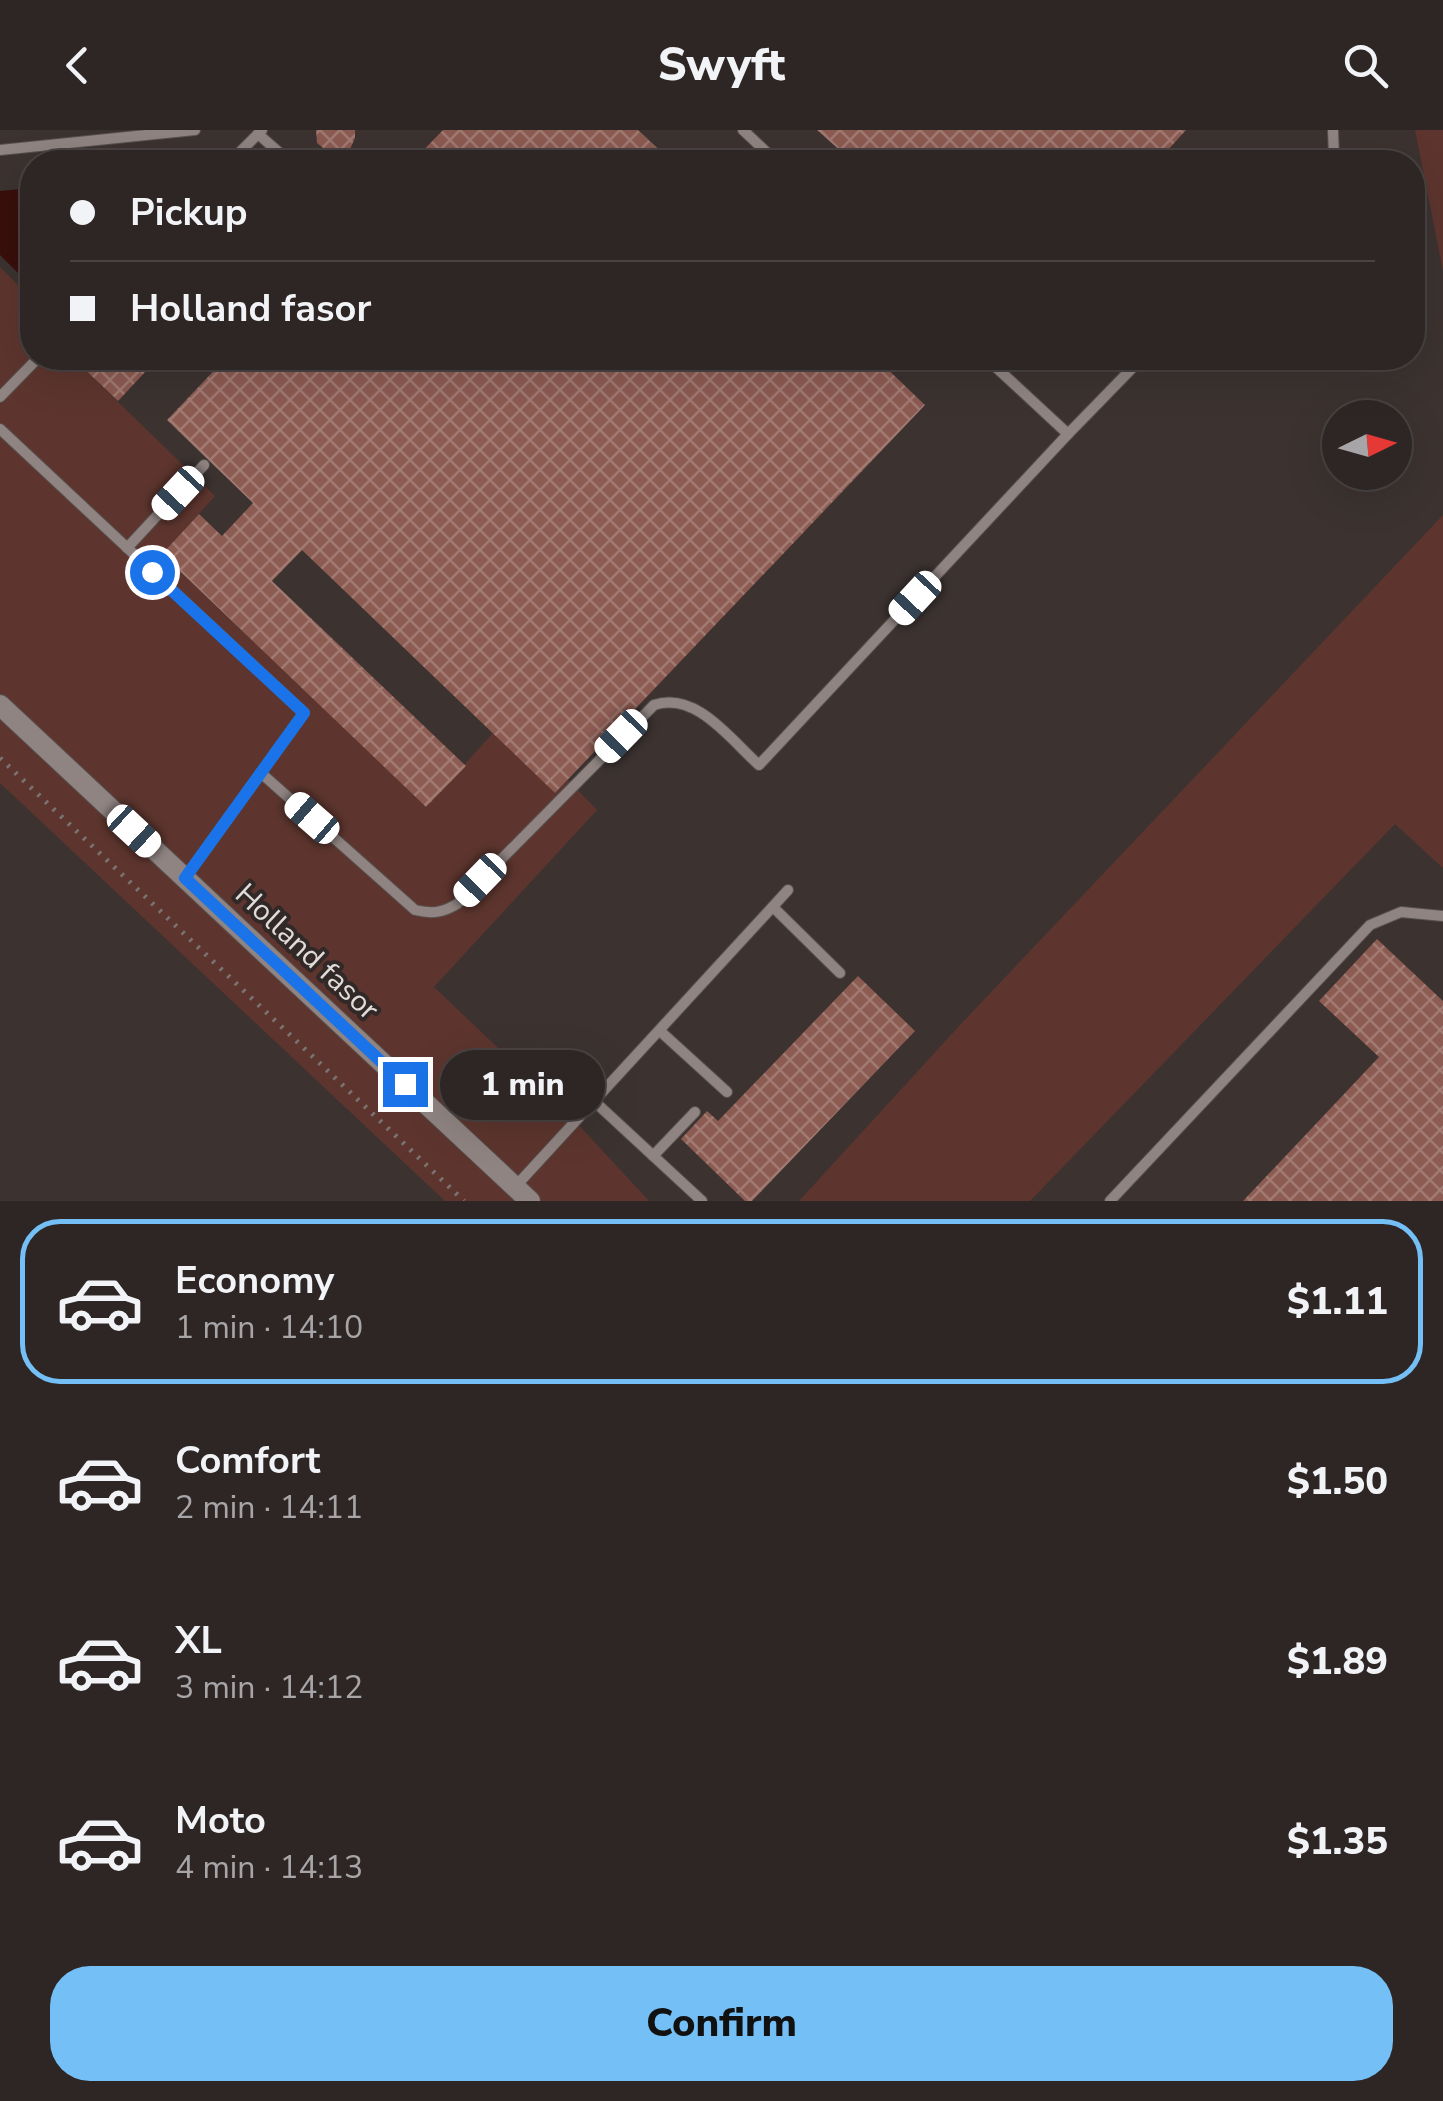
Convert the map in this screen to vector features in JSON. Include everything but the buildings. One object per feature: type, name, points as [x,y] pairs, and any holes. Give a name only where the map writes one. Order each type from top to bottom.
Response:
[{"type":"street","name":"Holland fasor","points":[[3,713],[522,1194]]},
{"type":"lane","points":[[0,150],[194,130]]},
{"type":"lane","points":[[742,130],[764,150]]},
{"type":"lane","points":[[242,150],[260,132],[278,150]]},
{"type":"lane","points":[[0,397],[26,370]]},
{"type":"lane","points":[[999,370],[1068,434]]},
{"type":"lane","points":[[261,773],[416,910],[444,912],[654,706],[668,701],[694,707],[759,765],[1130,370]]},
{"type":"lane","points":[[0,430],[304,713],[185,878]]},
{"type":"lane","points":[[127,548],[204,465]]},
{"type":"lane","points":[[522,1194],[595,1102],[788,890]]},
{"type":"lane","points":[[773,907],[840,974]]},
{"type":"lane","points":[[1110,1201],[1370,924],[1402,912],[1443,916]]},
{"type":"lane","points":[[660,1031],[727,1092]]},
{"type":"lane","points":[[595,1102],[702,1201]]},
{"type":"lane","points":[[654,1156],[694,1112]]},
{"type":"path","points":[[0,758],[464,1201]]},
{"type":"shaded area","points":[[1415,130],[1443,130],[1443,271],[1425,180],[1425,150],[1419,150]]},
{"type":"shaded area","points":[[20,189],[20,275],[0,255],[0,191]]},
{"type":"shaded area","points":[[0,267],[20,287],[20,370],[85,370],[215,496],[162,554],[426,807],[493,733],[555,793],[568,780],[597,810],[434,987],[576,1122],[649,1201],[445,1201],[0,783]]},
{"type":"shaded area","points":[[1443,515],[1443,868],[1395,824],[1030,1201],[799,1201],[960,1025]]},
{"type":"route","points":[[152,572],[304,713],[185,878],[405,1084]]}]
